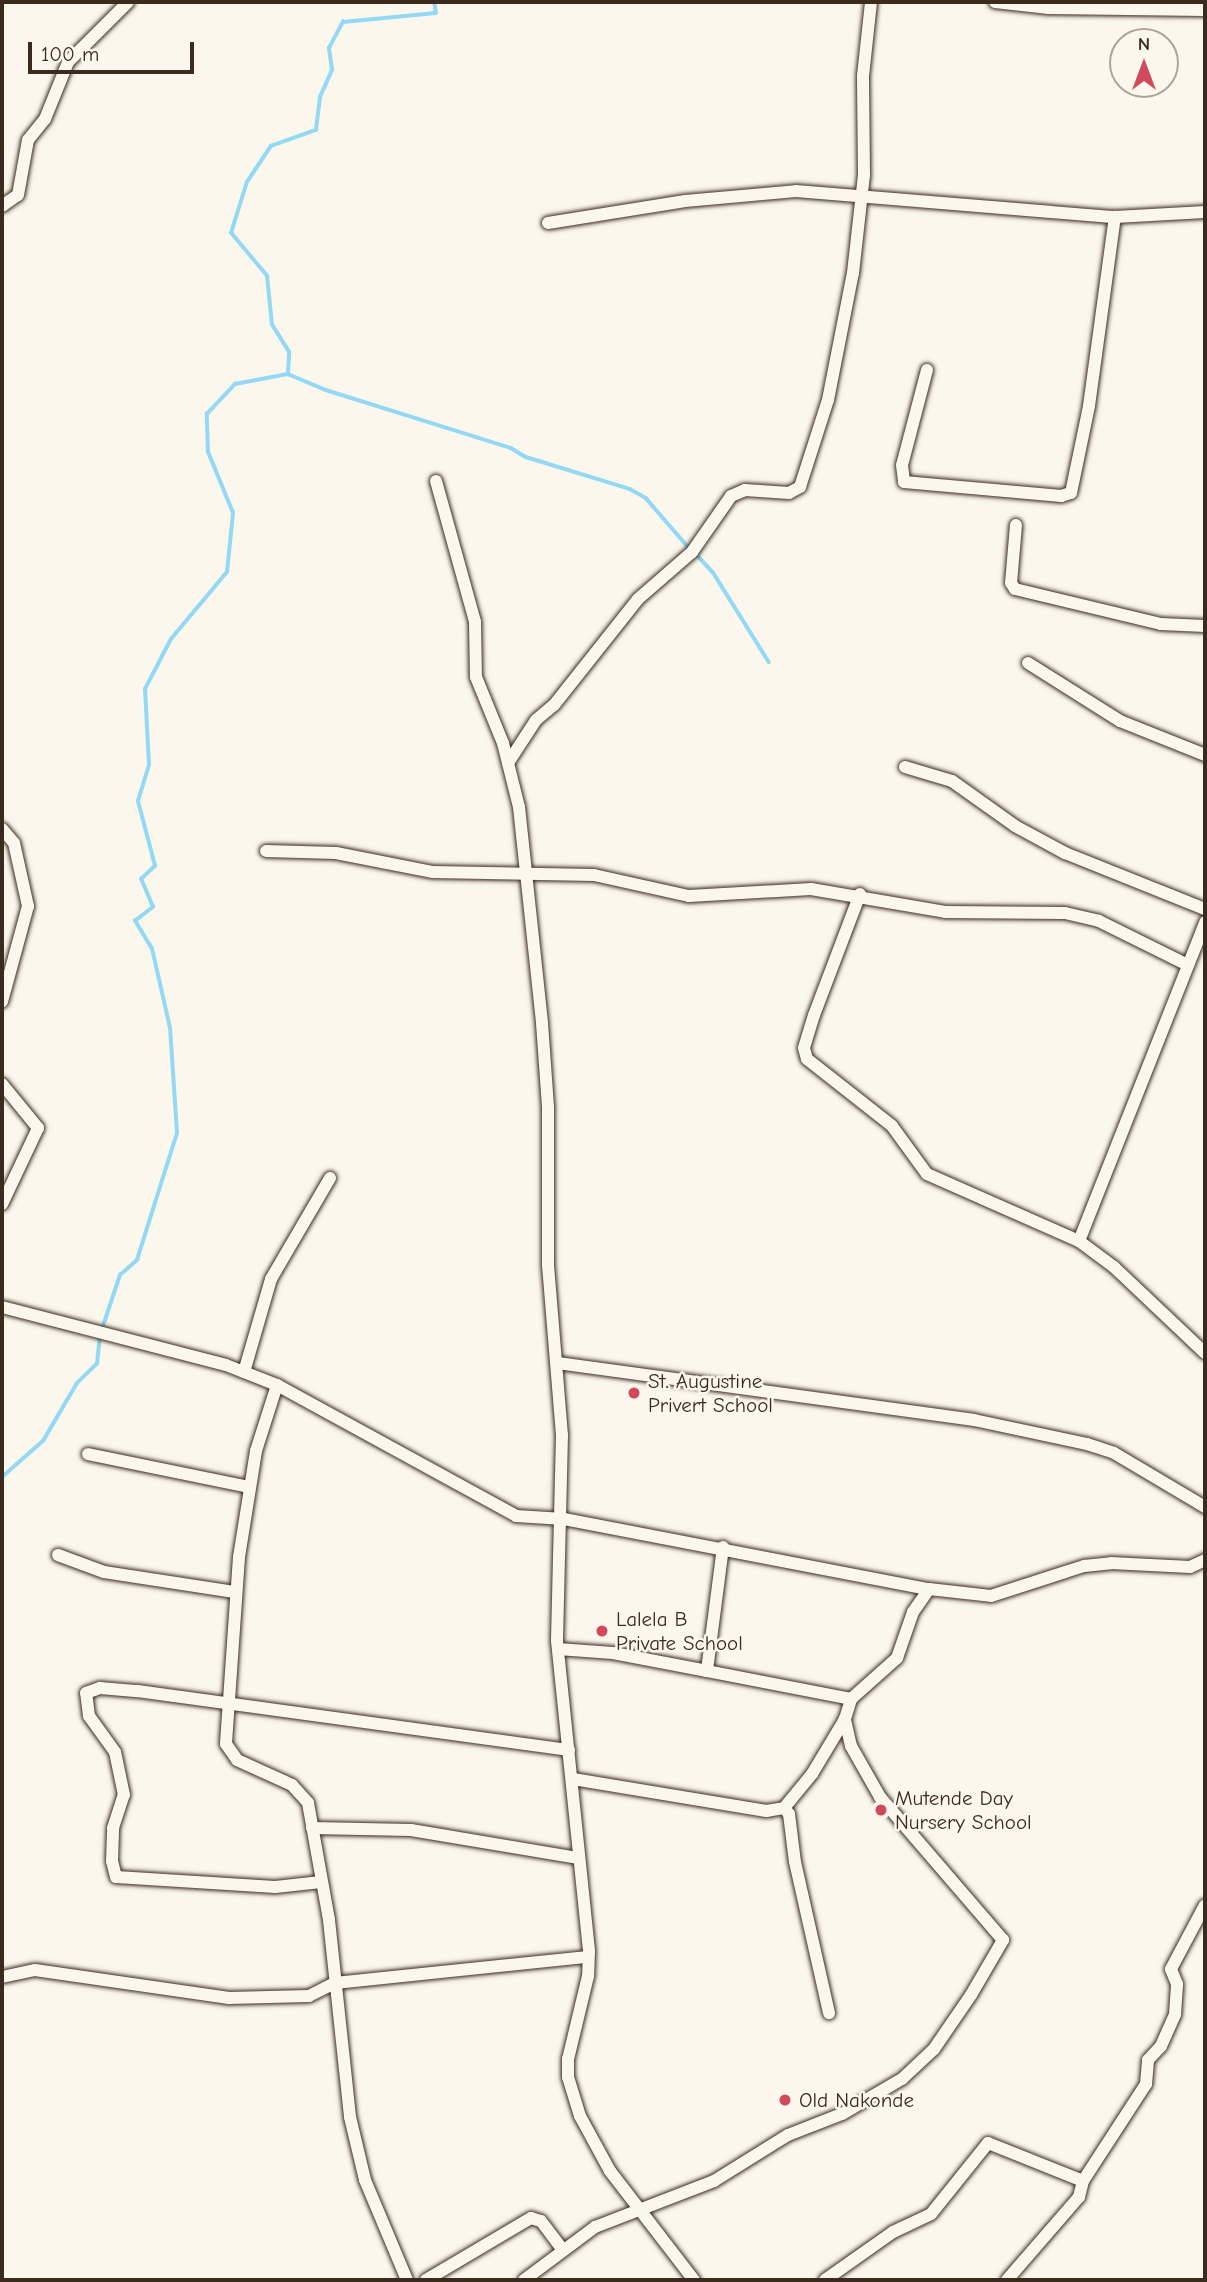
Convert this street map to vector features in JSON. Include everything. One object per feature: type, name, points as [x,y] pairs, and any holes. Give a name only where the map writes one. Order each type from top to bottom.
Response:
[{"type":"street","points":[[2,206],[18,195],[28,139],[44,119],[68,62],[128,2]]},
{"type":"street","points":[[508,763],[536,720],[554,705],[638,599],[692,552],[731,496],[745,490],[789,493],[800,487],[844,332],[862,197],[863,76],[871,2]]},
{"type":"street","points":[[995,2],[1049,8],[1205,10]]},
{"type":"street","points":[[548,223],[783,192],[1115,217],[1205,212]]},
{"type":"street","points":[[927,370],[902,465],[904,482],[1061,496],[1071,493],[1089,406],[1115,217]]},
{"type":"street","points":[[436,481],[475,622],[476,677],[508,763],[519,807],[547,1093],[548,1265],[558,1363],[564,1519],[558,1649],[573,1779],[588,1957],[583,2005],[568,2059],[572,2095],[592,2141],[637,2211],[661,2234],[694,2280]]},
{"type":"street","points":[[1016,525],[1011,583],[1015,589],[1161,624],[1205,626]]},
{"type":"street","points":[[1028,663],[1119,721],[1205,755]]},
{"type":"street","points":[[905,767],[952,781],[1015,826],[1065,853],[1205,909]]},
{"type":"street","points":[[2,829],[14,843],[28,906],[2,1002]]},
{"type":"street","points":[[266,851],[321,851],[433,872],[527,876],[594,875],[689,896],[811,889],[860,894],[945,912],[1049,911],[1082,916],[1188,965]]},
{"type":"street","points":[[860,894],[814,1015],[804,1048],[807,1059],[892,1126],[927,1174],[1079,1241],[1114,1267],[1205,1353]]},
{"type":"street","points":[[1079,1241],[1205,922]]},
{"type":"street","points":[[2,1084],[38,1128],[2,1204]]},
{"type":"street","points":[[244,1372],[271,1279],[330,1178]]},
{"type":"street","points":[[2,1307],[89,1330],[108,1332],[244,1372],[277,1385],[405,1452],[499,1510],[516,1516],[564,1519],[723,1547],[929,1590],[991,1597],[1084,1566],[1111,1563],[1190,1567],[1205,1560]]},
{"type":"street","points":[[558,1363],[974,1420],[1087,1444],[1114,1453],[1205,1507]]},
{"type":"street","points":[[277,1385],[249,1487],[234,1592],[226,1744],[230,1753],[304,1793],[321,1882],[350,2117],[365,2180],[407,2280]]},
{"type":"street","points":[[88,1454],[249,1487]]},
{"type":"street","points":[[707,1671],[723,1547]]},
{"type":"street","points":[[58,1555],[104,1572],[234,1592]]},
{"type":"street","points":[[573,1779],[766,1811],[784,1808],[812,1774],[845,1719],[851,1699],[897,1658],[913,1612],[929,1590]]},
{"type":"street","points":[[558,1649],[613,1653],[851,1699]]},
{"type":"street","points":[[321,1882],[275,1887],[116,1877],[112,1861],[113,1828],[124,1795],[115,1752],[89,1716],[86,1693],[100,1688],[138,1691],[569,1751]]},
{"type":"street","points":[[524,2280],[562,2249],[619,2214],[637,2211],[714,2181],[788,2135],[842,2114],[902,2079],[934,2049],[1003,1940],[880,1797],[851,1746],[845,1719]]},
{"type":"street","points":[[784,1808],[789,1814],[795,1862],[829,2013]]},
{"type":"street","points":[[312,1828],[411,1830],[579,1858]]},
{"type":"street","points":[[1007,2280],[1079,2197],[1083,2181],[1146,2084],[1148,2060],[1161,2046],[1175,2014],[1177,1984],[1171,1969],[1205,1905]]},
{"type":"street","points":[[2,1977],[35,1970],[229,1998],[309,1996],[335,1983],[588,1957]]},
{"type":"street","points":[[825,2280],[894,2232],[931,2214],[988,2143],[1083,2181]]},
{"type":"street","points":[[426,2280],[531,2218],[541,2221],[562,2249]]},
{"type":"waterway","points":[[102,1329],[120,1275],[137,1260],[177,1133],[170,1028],[152,949],[135,921],[153,907],[141,879],[155,866],[138,801],[149,765],[145,689],[171,639],[227,572],[233,513],[208,452],[207,414],[235,384],[288,374],[289,352],[272,325],[267,276],[231,233],[247,182],[271,146],[316,130],[320,97],[332,70],[329,48],[343,22],[436,13],[434,2]]},
{"type":"waterway","points":[[288,374],[326,390],[511,448],[526,457],[630,489],[646,498],[690,549]]},
{"type":"waterway","points":[[696,554],[713,572],[769,662]]},
{"type":"waterway","points":[[2,1477],[43,1441],[77,1383],[97,1364],[100,1337]]},
{"type":"place","name":"St. Augustine Privert School","points":[[634,1393]]},
{"type":"place","name":"Lalela B Private School","points":[[602,1631]]},
{"type":"place","name":"Mutende Day Nursery School","points":[[881,1810]]},
{"type":"place","name":"Old Nakonde","points":[[785,2100]]}]
